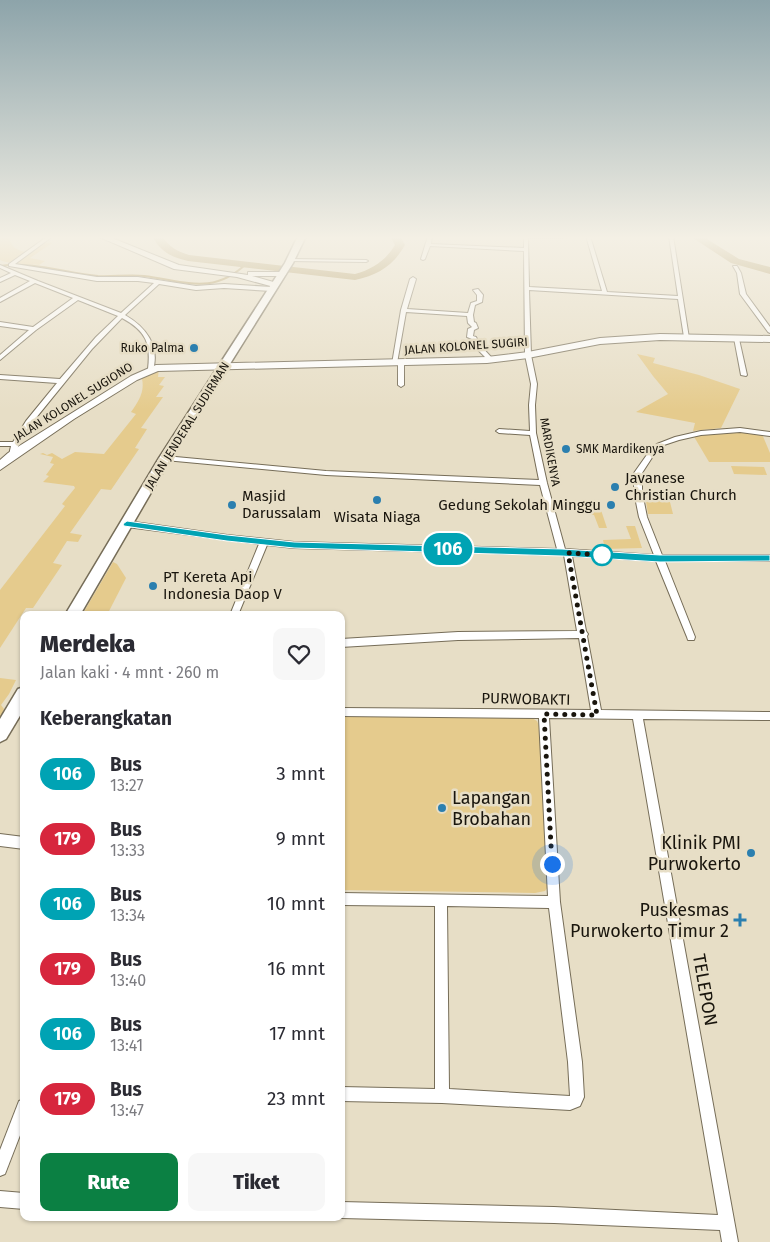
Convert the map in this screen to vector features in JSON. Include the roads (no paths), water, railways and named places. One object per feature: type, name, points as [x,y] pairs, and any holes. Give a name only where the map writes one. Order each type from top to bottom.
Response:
[{"type":"main road","name":"JALAN JENDERAL SUDIRMAN","points":[[74,611],[165,458],[269,294]]},
{"type":"main road","name":"JALAN KOLONEL SUGIRI","points":[[223,366],[397,363],[490,359],[528,355],[608,340],[660,336],[770,339]]},
{"type":"main road","name":"JALAN KOLONEL SUGIONO","points":[[0,466],[12,455],[70,416],[151,369],[223,366]]},
{"type":"main road","points":[[0,734],[20,702]]},
{"type":"street","points":[[0,300],[11,294]]},
{"type":"street","points":[[66,294],[124,315],[140,328],[149,338],[154,356],[151,369]]},
{"type":"street","points":[[12,455],[14,444],[62,381],[108,328],[146,294]]},
{"type":"street","points":[[401,384],[397,363],[404,310],[409,294]]},
{"type":"street","points":[[479,294],[479,302],[473,304],[470,315],[471,323],[474,324],[475,328],[471,329],[470,337],[474,338],[477,346],[490,359]]},
{"type":"street","name":"MARDIKENYA","points":[[527,294],[528,355],[534,384],[533,432],[543,483],[565,553]]},
{"type":"street","points":[[629,294],[680,298]]},
{"type":"street","points":[[679,294],[687,337]]},
{"type":"street","points":[[743,294],[770,330]]},
{"type":"street","points":[[0,358],[34,329],[76,298]]},
{"type":"street","points":[[404,310],[470,315]]},
{"type":"street","points":[[0,324],[34,329]]},
{"type":"street","points":[[736,339],[744,375]]},
{"type":"street","points":[[0,377],[62,381]]},
{"type":"street","points":[[691,637],[643,517],[638,492],[638,473],[652,451],[659,445],[677,438],[701,433],[740,430],[770,434]]},
{"type":"street","points":[[499,432],[533,432]]},
{"type":"street","points":[[0,444],[14,444]]},
{"type":"street","points":[[165,458],[326,473],[543,483]]},
{"type":"street","points":[[127,524],[264,542],[660,558],[768,558],[770,568]]},
{"type":"street","points":[[236,611],[264,542]]},
{"type":"street","points":[[565,553],[584,634],[597,715]]},
{"type":"street","points":[[345,643],[458,636],[584,634]]},
{"type":"street","name":"PURWOBAKTI","points":[[345,712],[770,716]]},
{"type":"street","points":[[345,1094],[442,1096],[570,1103],[578,1097],[554,902],[544,714]]},
{"type":"street","name":"TELEPON","points":[[637,716],[730,1242]]},
{"type":"street","points":[[0,840],[20,842]]},
{"type":"street","points":[[345,899],[554,902]]},
{"type":"street","points":[[441,900],[442,1096]]},
{"type":"street","points":[[0,1169],[20,1116]]},
{"type":"street","points":[[0,1199],[20,1201]]},
{"type":"street","points":[[345,1210],[554,1215],[726,1223]]},
{"type":"place","name":"Ruko Palma","points":[[194,348]]},
{"type":"place","name":"SMK Mardikenya","points":[[566,449]]},
{"type":"place","name":"Javanese Christian Church","points":[[615,487]]},
{"type":"place","name":"Wisata Niaga","points":[[377,500]]},
{"type":"place","name":"Masjid Darussalam","points":[[232,505]]},
{"type":"place","name":"Gedung Sekolah Minggu","points":[[611,505]]},
{"type":"place","name":"PT Kereta Api Indonesia Daop V","points":[[153,586]]},
{"type":"place","name":"Lapangan Brobahan","points":[[442,808]]},
{"type":"place","name":"Klinik PMI Purwokerto","points":[[751,853]]},
{"type":"place","name":"Puskesmas Purwokerto Timur 2","points":[[740,920]]}]
